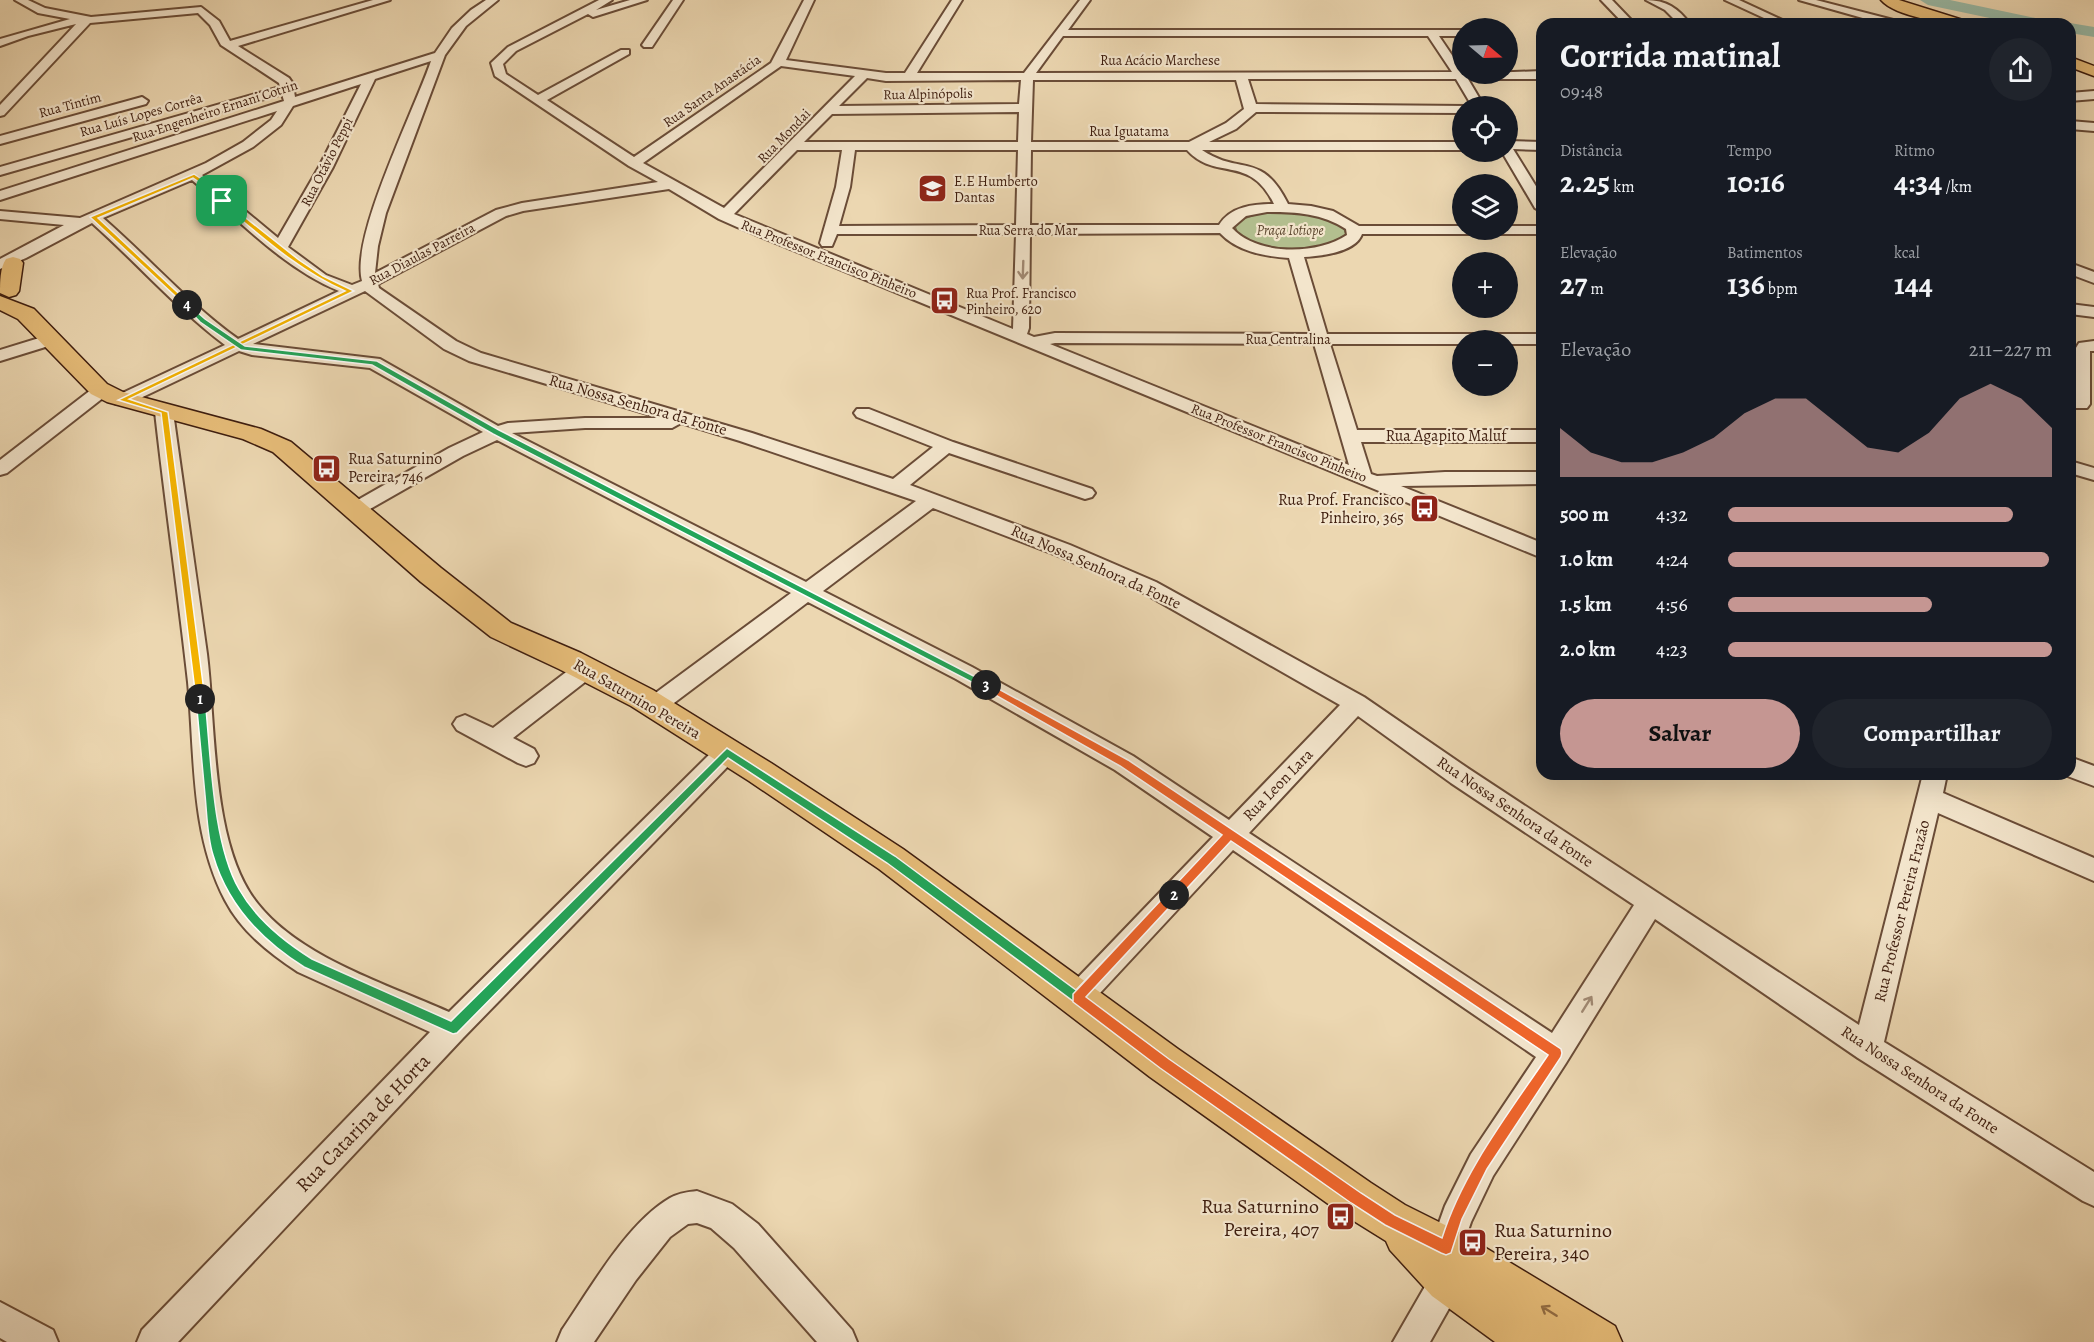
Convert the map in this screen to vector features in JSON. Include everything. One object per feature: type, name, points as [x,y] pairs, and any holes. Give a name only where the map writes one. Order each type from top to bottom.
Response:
[{"type":"main road","points":[[1888,0],[1941,18]]},
{"type":"main road","points":[[2076,64],[2094,71]]},
{"type":"main road","name":"Rua Saturnino Pereira","points":[[8,281],[50,340],[112,395],[164,412],[219,425],[271,441],[302,463],[431,575],[501,630],[586,669],[654,706],[891,859],[1267,1136],[1390,1220],[1447,1264],[1533,1342]]},
{"type":"main road","name":"Rua Saturnino Pereira","points":[[1447,1264],[1599,1342]]},
{"type":"street","points":[[20,0],[42,11],[84,20]]},
{"type":"street","points":[[229,45],[385,0]]},
{"type":"street","points":[[367,284],[371,244],[377,219],[439,55],[448,39],[463,22],[493,0]]},
{"type":"street","name":"Rua Professor Francisco Pinheiro","points":[[607,0],[512,49],[497,63],[501,76],[634,164],[724,216],[1536,549]]},
{"type":"street","points":[[571,18],[603,12],[642,0]]},
{"type":"street","points":[[648,45],[678,0]]},
{"type":"street","name":"Rua Santa Anastácia","points":[[634,164],[778,62],[809,0]]},
{"type":"street","points":[[909,77],[957,0]]},
{"type":"street","points":[[1026,339],[1021,327],[1028,76],[1085,0]]},
{"type":"street","points":[[1606,0],[1624,18]]},
{"type":"street","points":[[1651,0],[1669,8],[1679,18]]},
{"type":"street","points":[[1730,0],[1772,18]]},
{"type":"street","points":[[1804,0],[1874,18]]},
{"type":"street","points":[[0,43],[24,34],[84,20],[201,10],[215,23],[222,39],[279,77],[290,88],[290,104],[276,121],[256,138],[215,165],[87,220],[8,281]]},
{"type":"street","points":[[4,102],[84,20]]},
{"type":"street","points":[[1060,33],[1452,33]]},
{"type":"street","points":[[1431,33],[1452,63]]},
{"type":"street","points":[[538,100],[625,52]]},
{"type":"street","name":"Rua Engenheiro Ernani Cotrin","points":[[0,196],[439,55]]},
{"type":"street","name":"Rua Acácio Marchese","points":[[778,62],[863,75],[909,77],[1452,75]]},
{"type":"street","name":"Rua Mondai","points":[[724,216],[796,146],[863,75]]},
{"type":"street","points":[[1241,75],[1251,108]]},
{"type":"street","name":"Rua Acácio Marchese","points":[[1518,75],[1536,75]]},
{"type":"street","name":"Rua Otávio Peppi","points":[[281,246],[326,167],[371,76]]},
{"type":"street","points":[[125,88],[174,120]]},
{"type":"street","name":"Rua Luís Lopes Corrêa","points":[[0,171],[290,88]]},
{"type":"street","points":[[2076,96],[2094,95]]},
{"type":"street","name":"Rua Tintim","points":[[2,137],[152,106]]},
{"type":"street","name":"Rua Alpinópolis","points":[[830,110],[1026,108]]},
{"type":"street","points":[[1283,208],[1274,190],[1264,178],[1244,167],[1203,158],[1191,146],[1238,122],[1251,108],[1452,109]]},
{"type":"street","points":[[2076,125],[2094,127]]},
{"type":"street","points":[[2,137],[37,161]]},
{"type":"street","points":[[819,255],[825,247],[831,230],[843,187],[849,145]]},
{"type":"street","name":"Rua Iguatama","points":[[796,146],[1452,146]]},
{"type":"street","points":[[1518,146],[1536,146]]},
{"type":"street","points":[[1515,162],[1536,198]]},
{"type":"street","points":[[194,175],[255,229],[281,246],[297,262],[321,278],[350,291]]},
{"type":"street","name":"Rua Diaulas Parreira","points":[[0,469],[112,395],[237,345],[367,284],[501,213],[522,207],[672,184]]},
{"type":"street","points":[[1355,230],[1355,236],[1340,247],[1325,251],[1295,253],[1262,250],[1248,246],[1234,240],[1224,229],[1233,216],[1247,211],[1283,208],[1326,212],[1342,219],[1355,230],[1536,230]]},
{"type":"street","points":[[0,215],[87,220],[131,250],[202,320],[237,345],[252,350],[374,363],[496,432],[964,673],[1124,763],[1556,1053]]},
{"type":"street","name":"Rua Serra do Mar","points":[[831,230],[1224,229]]},
{"type":"street","points":[[1295,253],[1350,436],[1368,479],[1536,478]]},
{"type":"street","points":[[2076,270],[2094,278]]},
{"type":"street","name":"Rua Nossa Senhora da Fonte","points":[[367,284],[399,310],[465,352],[509,368],[700,424],[896,486],[1063,550],[1149,587],[1356,703],[1460,776],[1868,1048],[2094,1190]]},
{"type":"street","points":[[2076,310],[2094,312]]},
{"type":"street","name":"Rua Centralina","points":[[1026,339],[1536,339]]},
{"type":"street","points":[[0,356],[50,340]]},
{"type":"street","points":[[2082,404],[2082,351],[2085,346],[2094,346]]},
{"type":"street","points":[[164,412],[200,691],[213,828],[218,855],[235,893],[262,929],[286,949],[308,963],[453,1028]]},
{"type":"street","points":[[863,413],[946,446],[1084,494]]},
{"type":"street","points":[[356,509],[496,432],[522,426],[633,422],[700,424]]},
{"type":"street","name":"Rua Agapito Maluf","points":[[1350,436],[1536,436]]},
{"type":"street","points":[[896,486],[946,446]]},
{"type":"street","points":[[2076,469],[2094,474]]},
{"type":"street","points":[[654,706],[932,500]]},
{"type":"street","points":[[496,739],[586,669]]},
{"type":"street","name":"Rua Leon Lara","points":[[1077,998],[1356,703]]},
{"type":"street","points":[[465,724],[526,756]]},
{"type":"street","name":"Rua Catarina de Horta","points":[[154,1342],[453,1028],[727,752]]},
{"type":"street","points":[[2076,768],[2094,776]]},
{"type":"street","points":[[1933,786],[2094,870]]},
{"type":"street","name":"Rua Professor Pereira Frazão","points":[[1868,1048],[1933,786]]},
{"type":"street","points":[[1418,1339],[1447,1264],[1456,1217],[1482,1165],[1556,1053],[1650,903]]},
{"type":"street","points":[[574,1342],[624,1268],[659,1226],[682,1209],[697,1208],[721,1215],[746,1236],[840,1342]]},
{"type":"street","points":[[0,1319],[41,1342]]},
{"type":"green space","name":"Praça Iotiope","points":[[1260,213],[1313,213],[1343,226],[1346,234],[1340,240],[1330,244],[1306,248],[1269,247],[1238,235],[1235,226],[1240,220]]},
{"type":"waterway","points":[[1928,0],[2012,18]]},
{"type":"waterway","points":[[2076,29],[2094,32]]},
{"type":"place","name":"E.E Humberto Dantas","points":[[933,189]]},
{"type":"place","name":"Rua Prof. Francisco Pinheiro, 620","points":[[945,301]]},
{"type":"place","name":"Rua Saturnino Pereira, 746","points":[[327,468]]},
{"type":"place","name":"Rua Prof. Francisco Pinheiro, 365","points":[[1425,509]]},
{"type":"place","name":"Rua Saturnino Pereira, 407","points":[[1340,1217]]},
{"type":"place","name":"Rua Saturnino Pereira, 340","points":[[1473,1242]]},
{"type":"route","points":[[222,201],[210,187],[194,175],[93,217],[131,250],[202,320],[237,345],[252,350],[349,358],[374,363],[496,432],[964,673],[1124,763],[1230,834],[1179,889],[1077,998],[1164,1063],[1356,1198],[1390,1220],[1446,1248],[1456,1217],[1482,1165],[1556,1053],[1230,834],[1077,998],[891,859],[727,752],[453,1028],[308,963],[286,949],[262,929],[235,893],[218,855],[213,828],[200,691],[164,412],[122,400],[237,345],[350,291],[321,278],[297,262],[281,246],[255,229],[222,201]]}]
